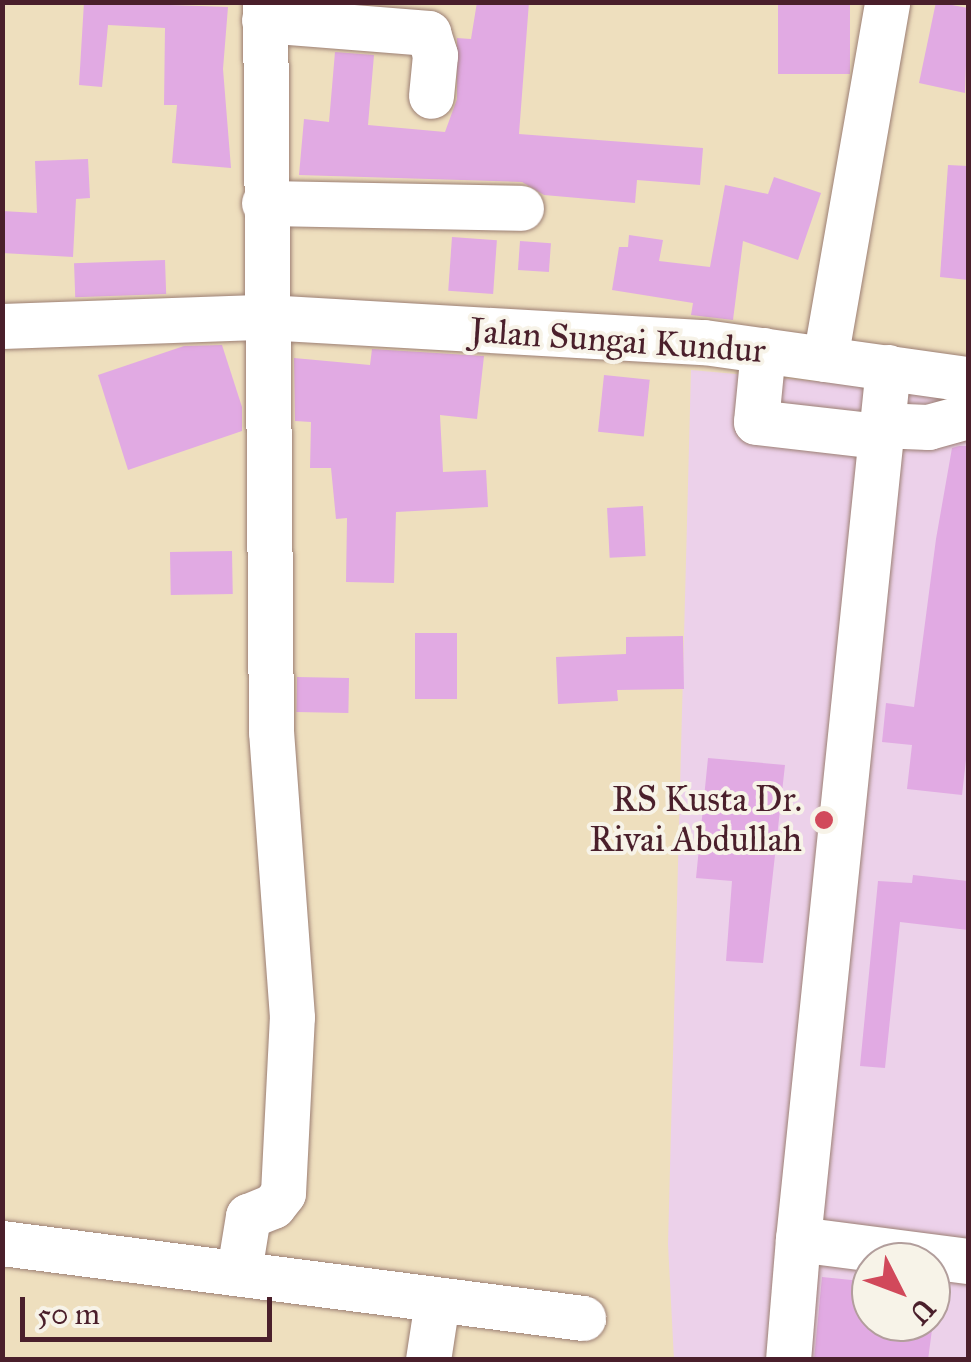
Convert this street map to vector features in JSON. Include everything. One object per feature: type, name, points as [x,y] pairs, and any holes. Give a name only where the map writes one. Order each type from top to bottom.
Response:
[{"type":"street","points":[[825,359],[887,2]]},
{"type":"street","points":[[239,1271],[248,1216],[273,1206],[283,1193],[292,1017],[271,732],[264,11],[428,33],[435,55],[432,96]]},
{"type":"street","points":[[264,203],[521,208]]},
{"type":"street","name":"Jalan Sungai Kundur","points":[[2,326],[266,317],[763,350],[968,378]]},
{"type":"street","points":[[763,350],[756,422],[880,430],[928,427],[968,416]]},
{"type":"street","points":[[788,1360],[888,367]]},
{"type":"street","points":[[798,1239],[968,1261]]},
{"type":"street","points":[[2,1243],[583,1318]]},
{"type":"street","points":[[428,1360],[437,1301]]},
{"type":"shaded area","name":"RS Kusta Dr. Rivai Abdullah","points":[[691,370],[968,395],[968,1359],[674,1360],[668,1244]]},
{"type":"building","points":[[84,2],[228,7],[223,69],[231,168],[172,163],[177,105],[164,105],[165,28],[108,25],[102,87],[79,85]]},
{"type":"building","points":[[477,2],[529,2],[519,134],[703,148],[700,185],[637,180],[635,203],[544,195],[522,182],[299,175],[304,119],[329,122],[335,52],[374,55],[368,125],[445,132],[457,99],[457,38],[471,39]]},
{"type":"building","points":[[778,2],[850,2],[850,74],[778,74]]},
{"type":"building","points":[[936,2],[968,8],[965,93],[919,83]]},
{"type":"building","points":[[88,159],[90,198],[76,199],[73,257],[2,253],[2,211],[37,213],[35,161]]},
{"type":"building","points":[[948,165],[968,166],[968,280],[940,277]]},
{"type":"building","points":[[774,177],[821,193],[798,260],[743,241],[733,320],[691,315],[693,303],[612,290],[619,247],[628,247],[629,235],[663,240],[659,261],[710,267],[725,185],[768,194]]},
{"type":"building","points":[[452,237],[497,240],[493,294],[448,291]]},
{"type":"building","points":[[520,241],[551,243],[549,272],[518,270]]},
{"type":"building","points":[[165,260],[166,294],[75,297],[74,263]]},
{"type":"building","points":[[222,345],[242,407],[242,431],[128,470],[98,375],[184,346]]},
{"type":"building","points":[[372,349],[484,356],[477,419],[440,415],[443,472],[486,470],[488,507],[396,512],[394,583],[346,582],[347,518],[336,519],[331,468],[310,468],[311,422],[295,421],[294,358],[370,365]]},
{"type":"building","points":[[604,375],[650,380],[644,436],[598,432]]},
{"type":"building","points":[[968,446],[968,742],[962,795],[907,789],[912,745],[882,742],[886,703],[914,707],[936,539],[952,448]]},
{"type":"building","points":[[643,506],[646,556],[610,558],[607,508]]},
{"type":"building","points":[[232,551],[233,594],[171,595],[170,552]]},
{"type":"building","points":[[415,633],[457,633],[457,699],[415,699]]},
{"type":"building","points":[[683,636],[684,689],[617,690],[618,701],[558,704],[556,657],[626,654],[626,637]]},
{"type":"building","points":[[297,677],[349,678],[348,713],[296,712]]},
{"type":"building","points":[[708,758],[785,765],[763,963],[726,961],[732,881],[696,878]]},
{"type":"building","points":[[913,875],[968,881],[968,930],[900,922],[885,1068],[860,1066],[878,881],[912,883]]},
{"type":"building","points":[[822,1277],[851,1280],[851,1342],[930,1342],[928,1360],[814,1360]]},
{"type":"place","name":"RS Kusta Dr. Rivai Abdullah","points":[[824,820]]}]
